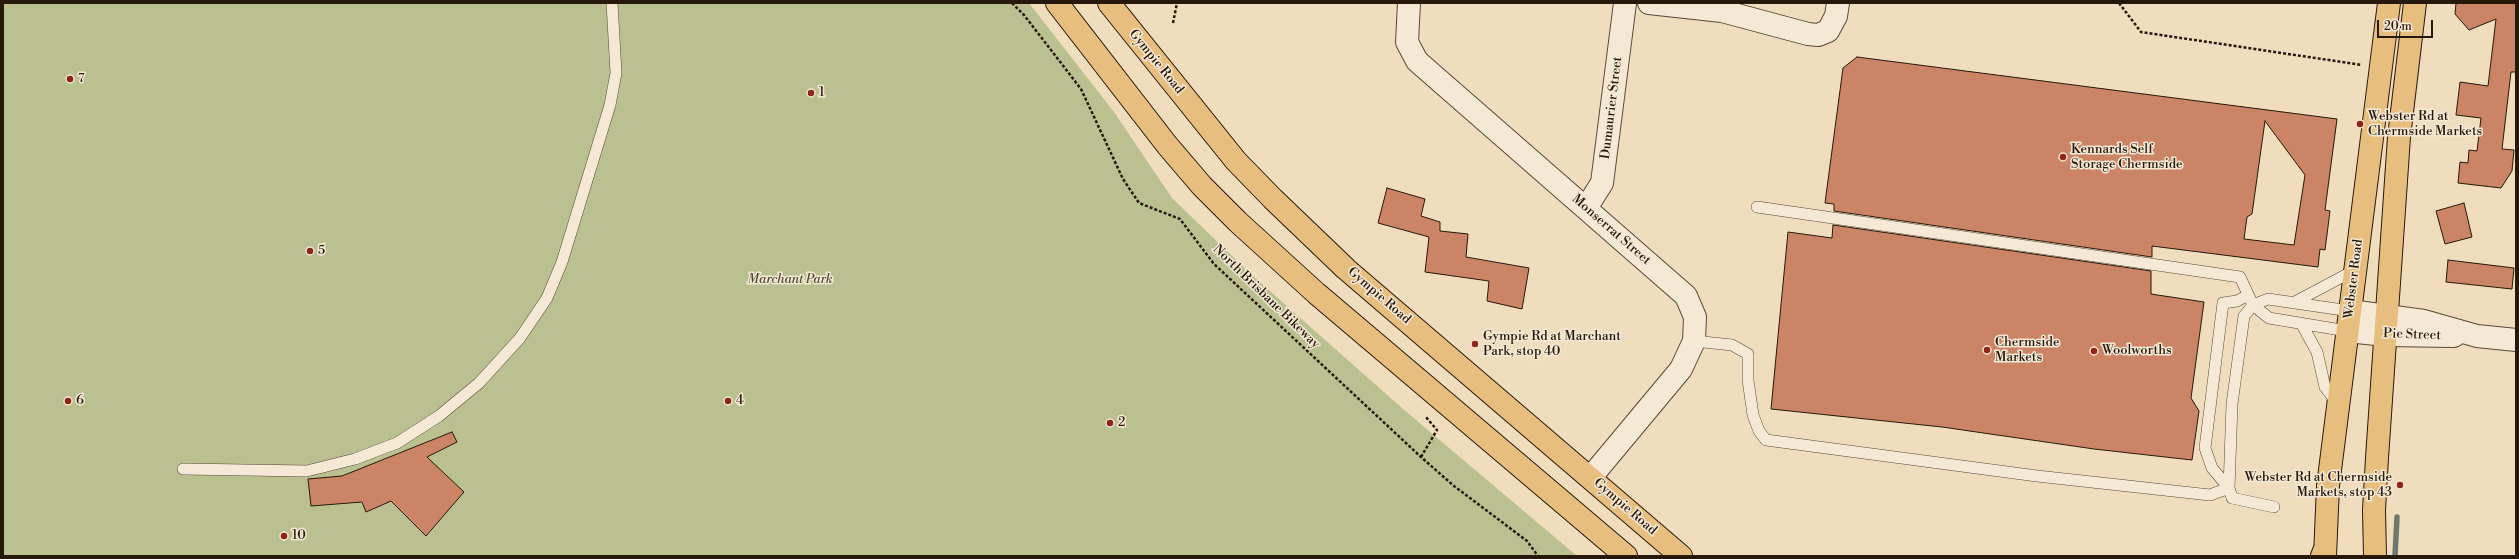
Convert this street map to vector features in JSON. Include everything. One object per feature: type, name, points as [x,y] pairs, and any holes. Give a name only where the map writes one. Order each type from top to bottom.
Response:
[{"type":"main road","points":[[1057,3],[1167,145],[1202,186],[1238,222],[1316,293],[1626,556]]},
{"type":"main road","name":"Gympie Road","points":[[1109,3],[1236,161],[1273,198],[1346,268],[1591,477],[1681,556]]},
{"type":"main road","name":"Webster Road","points":[[2324,554],[2325,516],[2338,403],[2389,3]]},
{"type":"main road","points":[[2375,556],[2374,510],[2399,137],[2414,3]]},
{"type":"street","name":"Monserrat Street","points":[[1409,3],[1407,42],[1417,61],[1686,296],[1695,317],[1694,341],[1681,369],[1591,477]]},
{"type":"street","name":"Dumaurier Street","points":[[1586,208],[1602,183],[1625,3]]},
{"type":"street","points":[[1649,3],[1722,12],[1808,34],[1818,35],[1828,30],[1836,16],[1838,3]]},
{"type":"street","name":"Pie Street","points":[[2349,321],[2516,340]]},
{"type":"lane","points":[[183,469],[307,471],[362,456],[397,443],[439,416],[479,383],[520,338],[546,298],[562,262],[610,105],[616,73],[612,3]]},
{"type":"lane","points":[[1757,206],[2240,277],[2250,300],[2269,318],[2301,323],[2349,321]]},
{"type":"lane","points":[[2294,303],[2355,270]]},
{"type":"lane","points":[[2229,488],[2212,468],[2204,448],[2222,303],[2268,299],[2294,303],[2349,321]]},
{"type":"lane","points":[[2250,300],[2244,316],[2232,404],[2228,466],[2229,488],[2232,498],[2274,506]]},
{"type":"lane","points":[[2301,323],[2317,352],[2325,387],[2338,403]]},
{"type":"lane","points":[[1694,341],[1732,345],[1748,354],[1748,380],[1753,415],[1759,431],[1766,440],[2139,489],[2210,495],[2229,488]]},
{"type":"path","name":"North Brisbane Bikeway","points":[[1012,3],[1024,15],[1082,89],[1123,179],[1139,204],[1180,219],[1214,264],[1421,457],[1454,486],[1527,541],[1538,556]]},
{"type":"path","points":[[1173,23],[1176,3]]},
{"type":"path","points":[[2119,3],[2141,32],[2381,67]]},
{"type":"path","points":[[1421,457],[1437,430],[1425,416]]},
{"type":"green space","name":"Marchant Park","points":[[3,3],[1029,3],[1114,112],[1172,198],[1253,276],[1403,409],[1577,556],[3,556]]},
{"type":"building","points":[[2456,3],[2516,3],[2516,72],[2511,72],[2502,149],[2514,150],[2512,171],[2501,188],[2458,183],[2460,162],[2468,163],[2469,150],[2477,151],[2481,118],[2456,115],[2460,82],[2488,86],[2496,19],[2469,30],[2455,14]]},
{"type":"building","name":"Kennards Self Storage Chermside","points":[[1857,57],[2337,119],[2325,210],[2330,211],[2325,250],[2320,249],[2318,267],[2152,246],[2152,257],[1834,211],[1834,204],[1825,203],[1843,68]],"holes":[[[2265,121],[2305,175],[2294,245],[2244,239],[2247,217],[2252,214]]]},
{"type":"building","points":[[1387,188],[1425,199],[1421,216],[1440,222],[1440,231],[1468,234],[1466,257],[1529,268],[1522,309],[1487,301],[1489,281],[1425,272],[1429,237],[1378,223]]},
{"type":"building","points":[[2464,203],[2472,237],[2445,244],[2436,211]]},
{"type":"building","name":"Chermside Markets","points":[[1833,225],[2151,271],[2151,294],[2204,302],[2191,398],[2199,411],[2192,460],[2094,449],[1942,427],[1771,409],[1788,232],[1832,238]]},
{"type":"building","points":[[2448,260],[2514,268],[2512,289],[2446,282]]},
{"type":"building","points":[[452,432],[457,442],[427,457],[464,492],[426,536],[391,501],[366,512],[362,502],[311,506],[308,479],[342,476]]},
{"type":"waterway","points":[[2395,556],[2397,517]]},
{"type":"place","name":"7","points":[[70,79]]},
{"type":"place","name":"1","points":[[811,93]]},
{"type":"place","name":"Webster Rd at Chermside Markets","points":[[2360,124]]},
{"type":"place","name":"Kennards Self Storage Chermside","points":[[2063,157]]},
{"type":"place","name":"5","points":[[310,251]]},
{"type":"place","name":"Gympie Rd at Marchant Park, stop 40","points":[[1475,344]]},
{"type":"place","name":"Chermside Markets","points":[[1987,350]]},
{"type":"place","name":"Woolworths","points":[[2094,351]]},
{"type":"place","name":"6","points":[[68,401]]},
{"type":"place","name":"4","points":[[728,401]]},
{"type":"place","name":"2","points":[[1110,423]]},
{"type":"place","name":"Webster Rd at Chermside Markets, stop 43","points":[[2400,485]]},
{"type":"place","name":"10","points":[[284,536]]}]
